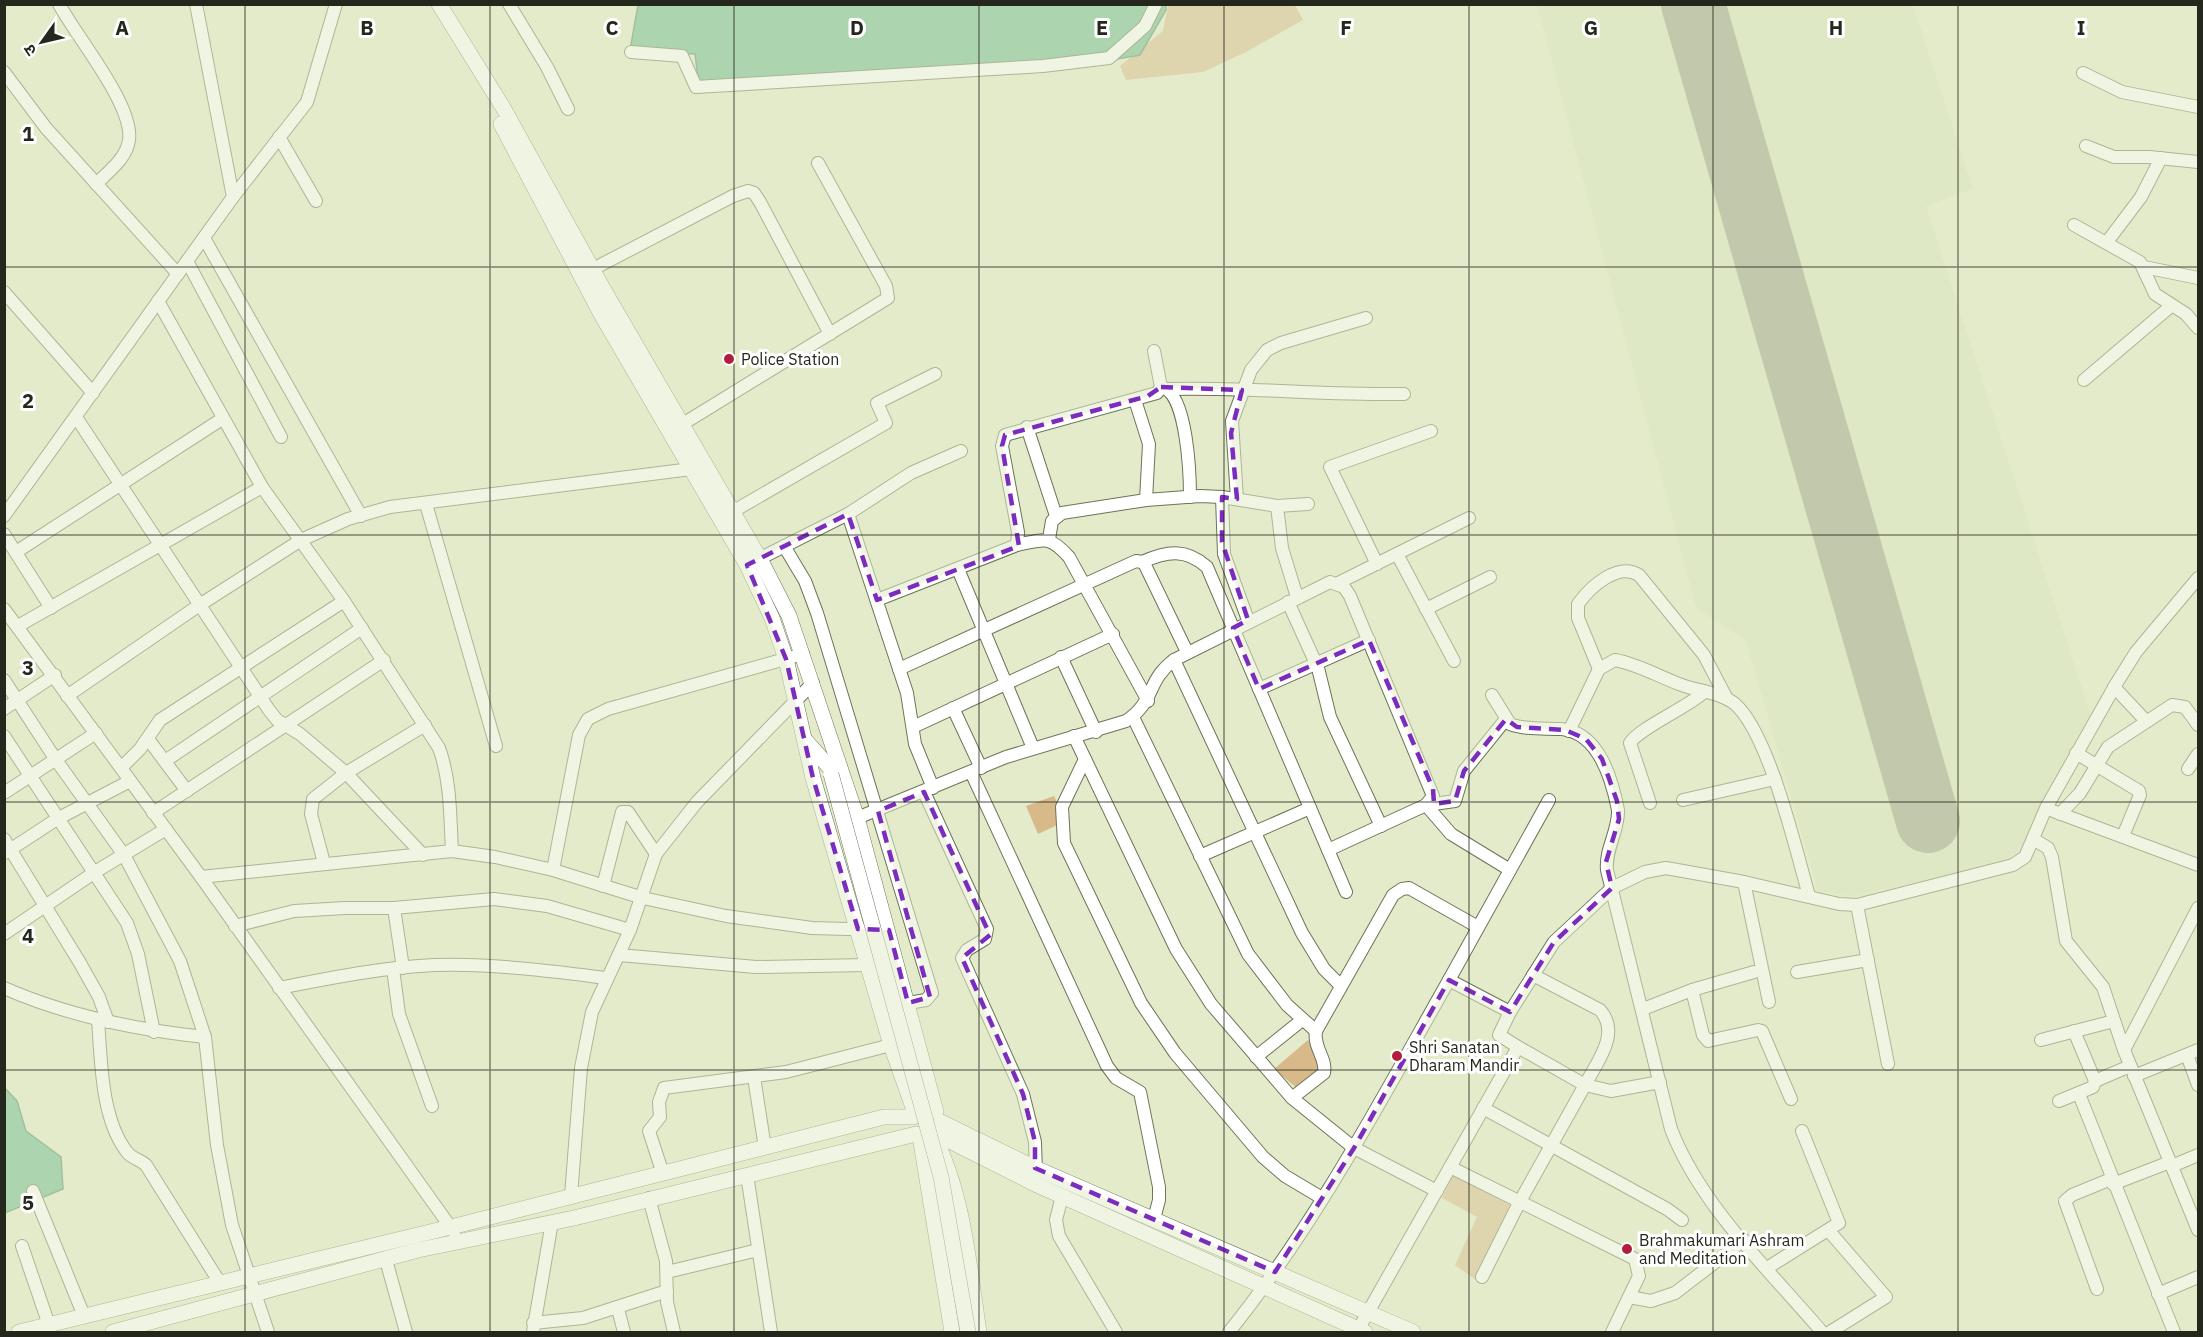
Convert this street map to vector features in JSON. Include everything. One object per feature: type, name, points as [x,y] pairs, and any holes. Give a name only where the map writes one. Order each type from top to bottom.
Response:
[{"type":"main road","points":[[428,4],[484,90],[600,314],[681,425],[699,468],[732,512],[753,562],[786,659],[804,740],[867,965],[914,1115],[912,1124],[1035,1168],[1413,1332]]},
{"type":"main road","points":[[439,4],[504,110],[593,270],[650,385],[753,562],[789,616],[857,818],[908,1003],[931,1129],[952,1332]]},
{"type":"main road","points":[[828,729],[830,771],[941,1177],[968,1332]]},
{"type":"main road","points":[[804,740],[830,771]]},
{"type":"main road","points":[[19,1332],[884,1117],[914,1115],[925,1108],[931,1129],[948,1163],[955,1188],[979,1332]]},
{"type":"main road","points":[[113,1332],[141,1329],[256,1293],[459,1241],[552,1222],[747,1176],[931,1129],[1037,1185],[1362,1331]]},
{"type":"street","points":[[59,4],[111,84],[124,115],[130,139],[121,158],[96,184]]},
{"type":"street","points":[[196,4],[233,197]]},
{"type":"street","points":[[4,516],[233,197],[307,102],[336,4]]},
{"type":"street","points":[[509,4],[547,67],[568,110]]},
{"type":"street","points":[[631,52],[682,56],[696,87],[1043,66],[1109,58],[1145,26],[1156,4]]},
{"type":"street","points":[[4,72],[46,128],[178,274]]},
{"type":"street","points":[[2083,73],[2121,92],[2199,107]]},
{"type":"street","points":[[279,137],[316,201]]},
{"type":"street","points":[[2086,146],[2114,157],[2199,162]]},
{"type":"street","points":[[2107,243],[2141,197],[2161,158]]},
{"type":"street","points":[[681,425],[884,302],[889,292],[818,163]]},
{"type":"street","points":[[593,270],[733,196],[748,191],[754,193],[760,202],[830,334]]},
{"type":"street","points":[[2074,225],[2135,258],[2144,267],[2155,294],[2186,315],[2199,328]]},
{"type":"street","points":[[204,238],[361,516]]},
{"type":"street","points":[[187,261],[281,437]]},
{"type":"street","points":[[2144,267],[2199,278]]},
{"type":"street","points":[[4,292],[93,393]]},
{"type":"street","points":[[158,301],[262,487],[344,601],[425,725],[445,765],[452,851]]},
{"type":"street","points":[[2084,380],[2171,306]]},
{"type":"street","points":[[1237,499],[1231,433],[1242,390],[1251,370],[1267,350],[1281,343],[1366,318]]},
{"type":"street","points":[[1154,351],[1164,388],[1177,406],[1190,469],[1190,496]]},
{"type":"street","points":[[732,512],[886,423],[877,403],[935,374]]},
{"type":"street","points":[[1017,545],[1018,532],[1002,439],[1011,432],[1135,400],[1157,393],[1164,388],[1335,395],[1404,394]]},
{"type":"street","points":[[1135,400],[1149,444],[1146,500]]},
{"type":"street","points":[[76,417],[198,606],[277,720],[346,773],[423,855]]},
{"type":"street","points":[[16,552],[222,419]]},
{"type":"street","points":[[1027,427],[1056,516]]},
{"type":"street","points":[[1377,564],[1330,467],[1431,431]]},
{"type":"street","points":[[753,562],[848,514],[911,473],[961,451]]},
{"type":"street","points":[[67,696],[198,606],[301,540],[361,516],[390,507],[699,468]]},
{"type":"street","points":[[18,627],[262,487]]},
{"type":"street","points":[[1049,539],[1052,521],[1056,516],[1146,500],[1190,496],[1222,497],[1277,506],[1308,504]]},
{"type":"street","points":[[1222,497],[1224,554],[1248,620]]},
{"type":"street","points":[[426,504],[496,746]]},
{"type":"street","points":[[1277,506],[1292,600],[1316,664],[1330,717],[1381,826]]},
{"type":"street","points":[[848,514],[899,669],[915,744],[928,790],[987,929],[985,939],[967,950],[962,958],[1023,1094],[1035,1142],[1037,1185]]},
{"type":"street","points":[[857,818],[1033,748],[1096,732],[1133,717],[1148,701],[1155,678],[1174,660],[1187,652],[1248,620],[1330,582],[1338,583],[1469,518]]},
{"type":"street","points":[[4,534],[51,608]]},
{"type":"street","points":[[877,600],[1017,545],[1049,539],[1069,557],[1086,584],[1148,701]]},
{"type":"street","points":[[784,546],[806,581],[817,613],[932,993],[926,1000],[908,1003]]},
{"type":"street","points":[[899,669],[1136,561],[1142,562],[1169,553],[1184,552],[1196,557],[1207,567],[1215,580],[1233,628],[1346,892]]},
{"type":"street","points":[[1396,554],[1454,661]]},
{"type":"street","points":[[1142,562],[1187,652]]},
{"type":"street","points":[[958,569],[1033,748]]},
{"type":"street","points":[[1599,669],[1578,618],[1578,604],[1614,573],[1631,570],[1640,575],[1704,655],[1727,699],[1742,712],[1775,779],[1809,896]]},
{"type":"street","points":[[1426,609],[1490,577]]},
{"type":"street","points":[[2195,582],[2199,597]]},
{"type":"street","points":[[1660,1082],[1611,1091],[1585,1085],[1499,1035],[1510,1012],[1554,942],[1612,888],[1645,872],[1666,868],[1744,882],[1839,904],[1857,904],[2013,865],[2025,858],[2046,808],[2136,652],[2195,582]]},
{"type":"street","points":[[1328,850],[1426,805],[1431,801],[1433,789],[1350,596],[1338,583]]},
{"type":"street","points":[[122,768],[148,739],[160,720],[344,601]]},
{"type":"street","points":[[4,609],[55,675],[67,696],[201,876],[459,1241]]},
{"type":"street","points":[[165,761],[362,628]]},
{"type":"street","points":[[913,727],[1113,634]]},
{"type":"street","points":[[1259,689],[1369,640]]},
{"type":"street","points":[[553,870],[579,735],[588,719],[608,709],[803,654]]},
{"type":"street","points":[[1061,657],[1096,732]]},
{"type":"street","points":[[153,813],[384,660]]},
{"type":"street","points":[[1174,660],[1307,942],[1324,969],[1341,986]]},
{"type":"street","points":[[1569,731],[1599,669],[1615,660],[1703,693],[1727,699]]},
{"type":"street","points":[[4,709],[55,675]]},
{"type":"street","points":[[4,680],[56,760],[124,855],[180,961],[205,1037],[226,1200],[268,1332]]},
{"type":"street","points":[[571,1196],[584,1048],[592,1012],[643,898],[656,854],[697,802],[813,684]]},
{"type":"street","points":[[2114,687],[2146,721]]},
{"type":"street","points":[[1650,803],[1630,743],[1637,734],[1684,709],[1703,693]]},
{"type":"street","points":[[1492,695],[1506,719],[1517,727],[1569,731],[1594,747],[1617,801],[1618,819],[1607,850],[1606,862],[1671,1129],[1682,1157],[1699,1187],[1822,1332]]},
{"type":"street","points":[[2060,814],[2080,793],[2108,747],[2146,721],[2176,704],[2185,707],[2199,725]]},
{"type":"street","points":[[953,708],[976,770],[1107,1066],[1116,1078],[1140,1092],[1159,1187],[1159,1200],[1154,1219]]},
{"type":"street","points":[[1133,717],[1248,954],[1302,1020],[1316,1031]]},
{"type":"street","points":[[1426,805],[1455,801],[1464,771],[1506,719]]},
{"type":"street","points":[[324,862],[310,806],[318,794],[346,773],[425,725]]},
{"type":"street","points":[[4,793],[32,777],[96,733]]},
{"type":"street","points":[[4,736],[127,923],[138,954],[154,1032]]},
{"type":"street","points":[[1074,736],[1176,949],[1211,1004],[1292,1098],[1354,1148],[1437,1191]]},
{"type":"street","points":[[148,739],[187,791]]},
{"type":"street","points":[[2076,753],[2139,791],[2140,795],[2122,836]]},
{"type":"street","points":[[2188,769],[2199,754]]},
{"type":"street","points":[[1085,759],[1062,807],[1064,843],[1141,1003],[1175,1053],[1263,1156],[1285,1176],[1322,1198]]},
{"type":"street","points":[[1683,800],[1775,779]]},
{"type":"street","points":[[130,781],[7,847],[99,997],[103,1021],[105,1099],[118,1138],[129,1156],[146,1165],[220,1282]]},
{"type":"street","points":[[1229,1332],[1265,1288],[1354,1148],[1549,800]]},
{"type":"street","points":[[1426,805],[1451,834],[1510,870]]},
{"type":"street","points":[[1200,856],[1310,808]]},
{"type":"street","points":[[2046,808],[2199,865]]},
{"type":"street","points":[[603,886],[622,812],[628,812],[656,854]]},
{"type":"street","points":[[4,934],[95,872],[166,829]]},
{"type":"street","points":[[2033,839],[2048,848],[2052,857],[2066,941],[2103,987],[2132,1071],[2199,1230]]},
{"type":"street","points":[[201,876],[452,851],[495,857],[553,870],[643,898],[774,923],[889,930]]},
{"type":"street","points":[[1744,882],[1769,1002]]},
{"type":"street","points":[[1292,1098],[1324,1073],[1326,1065],[1314,1039],[1316,1031],[1393,895],[1402,889],[1409,888],[1478,927]]},
{"type":"street","points":[[235,926],[294,911],[394,908],[494,899],[547,906],[630,930]]},
{"type":"street","points":[[1857,904],[1888,1064]]},
{"type":"street","points":[[394,908],[399,1014],[432,1106]]},
{"type":"street","points":[[2124,1050],[2199,908]]},
{"type":"street","points":[[618,955],[756,966],[867,965]]},
{"type":"street","points":[[1797,972],[1868,960]]},
{"type":"street","points":[[279,987],[398,969],[463,965],[541,969],[606,978]]},
{"type":"street","points":[[1643,1009],[1692,990],[1754,972]]},
{"type":"street","points":[[1482,1277],[1519,1203],[1585,1085],[1610,1035],[1607,1018],[1600,1010],[1533,975]]},
{"type":"street","points":[[1449,980],[1510,1012]]},
{"type":"street","points":[[4,988],[28,999],[103,1021],[154,1032],[205,1037]]},
{"type":"street","points":[[1692,990],[1703,1035],[1708,1041],[1758,1029],[1762,1031],[1791,1099]]},
{"type":"street","points":[[1256,1057],[1302,1020]]},
{"type":"street","points":[[2041,1040],[2114,1021]]},
{"type":"street","points":[[2074,1031],[2095,1082]]},
{"type":"street","points":[[662,1171],[650,1131],[660,1117],[659,1102],[664,1088],[786,1072],[891,1045]]},
{"type":"street","points":[[1362,1331],[1367,1312],[1518,1047]]},
{"type":"street","points":[[2059,1101],[2093,1087],[2095,1082],[2193,1053],[2199,1085]]},
{"type":"street","points":[[754,1077],[765,1148]]},
{"type":"street","points":[[2079,1094],[2174,1332]]},
{"type":"street","points":[[1483,1108],[1667,1209],[1682,1220]]},
{"type":"street","points":[[1767,1268],[1839,1223],[1802,1131]]},
{"type":"street","points":[[2097,1289],[2065,1201],[2072,1195],[2199,1155]]},
{"type":"street","points":[[1450,1167],[1635,1259],[1639,1276],[1612,1332]]},
{"type":"street","points":[[747,1176],[771,1332]]},
{"type":"street","points":[[33,1191],[84,1316]]},
{"type":"street","points":[[1062,1196],[1056,1220],[1059,1236],[1116,1332]]},
{"type":"street","points":[[649,1198],[667,1272],[667,1291],[674,1332]]},
{"type":"street","points":[[552,1222],[533,1328],[618,1309],[667,1291]]},
{"type":"street","points":[[1829,1231],[1886,1297],[1830,1332]]},
{"type":"street","points":[[1629,1297],[1651,1300],[1675,1293],[1744,1240]]},
{"type":"street","points":[[22,1245],[49,1325]]},
{"type":"street","points":[[667,1272],[758,1250]]},
{"type":"street","points":[[386,1260],[406,1332]]},
{"type":"street","points":[[2158,1294],[2199,1277]]},
{"type":"street","points":[[618,1309],[624,1332]]},
{"type":"highlighted area","points":[[1161,387],[1242,390],[1231,433],[1237,499],[1222,497],[1222,542],[1248,620],[1233,628],[1259,689],[1369,640],[1433,789],[1434,804],[1455,801],[1464,771],[1506,719],[1517,727],[1565,730],[1586,739],[1602,759],[1617,801],[1619,819],[1606,862],[1612,888],[1554,942],[1510,1012],[1449,980],[1354,1148],[1275,1272],[1035,1168],[1035,1142],[1023,1094],[962,958],[990,935],[924,792],[878,811],[930,997],[908,1003],[889,930],[858,929],[813,778],[786,659],[747,565],[848,514],[877,600],[1019,546],[1002,446],[1005,435],[1148,396]]},
{"type":"shaded area","points":[[1166,4],[1166,10],[1140,55],[1053,70],[699,86],[695,54],[630,50],[638,5]]},
{"type":"shaded area","points":[[1168,5],[1295,5],[1303,20],[1246,52],[1203,72],[1126,80],[1120,66],[1163,31]]},
{"type":"shaded area","points":[[1537,5],[1913,5],[1973,189],[1926,206],[2092,719],[2019,858],[1853,897],[1818,891],[1746,641],[1696,608]]},
{"type":"shaded area","points":[[1054,796],[1066,821],[1038,834],[1026,806]]},
{"type":"shaded area","points":[[1308,1040],[1328,1072],[1304,1094],[1274,1069]]},
{"type":"shaded area","points":[[4,1087],[17,1101],[26,1131],[61,1157],[63,1189],[5,1213]]},
{"type":"shaded area","points":[[1453,1175],[1510,1205],[1476,1280],[1455,1265],[1477,1217],[1442,1198]]},
{"type":"runway","points":[[1693,4],[1928,821]]},
{"type":"place","name":"Police Station","points":[[729,359]]},
{"type":"place","name":"Shri Sanatan Dharam Mandir","points":[[1397,1056]]},
{"type":"place","name":"Brahmakumari Ashram and Meditation","points":[[1627,1249]]}]
